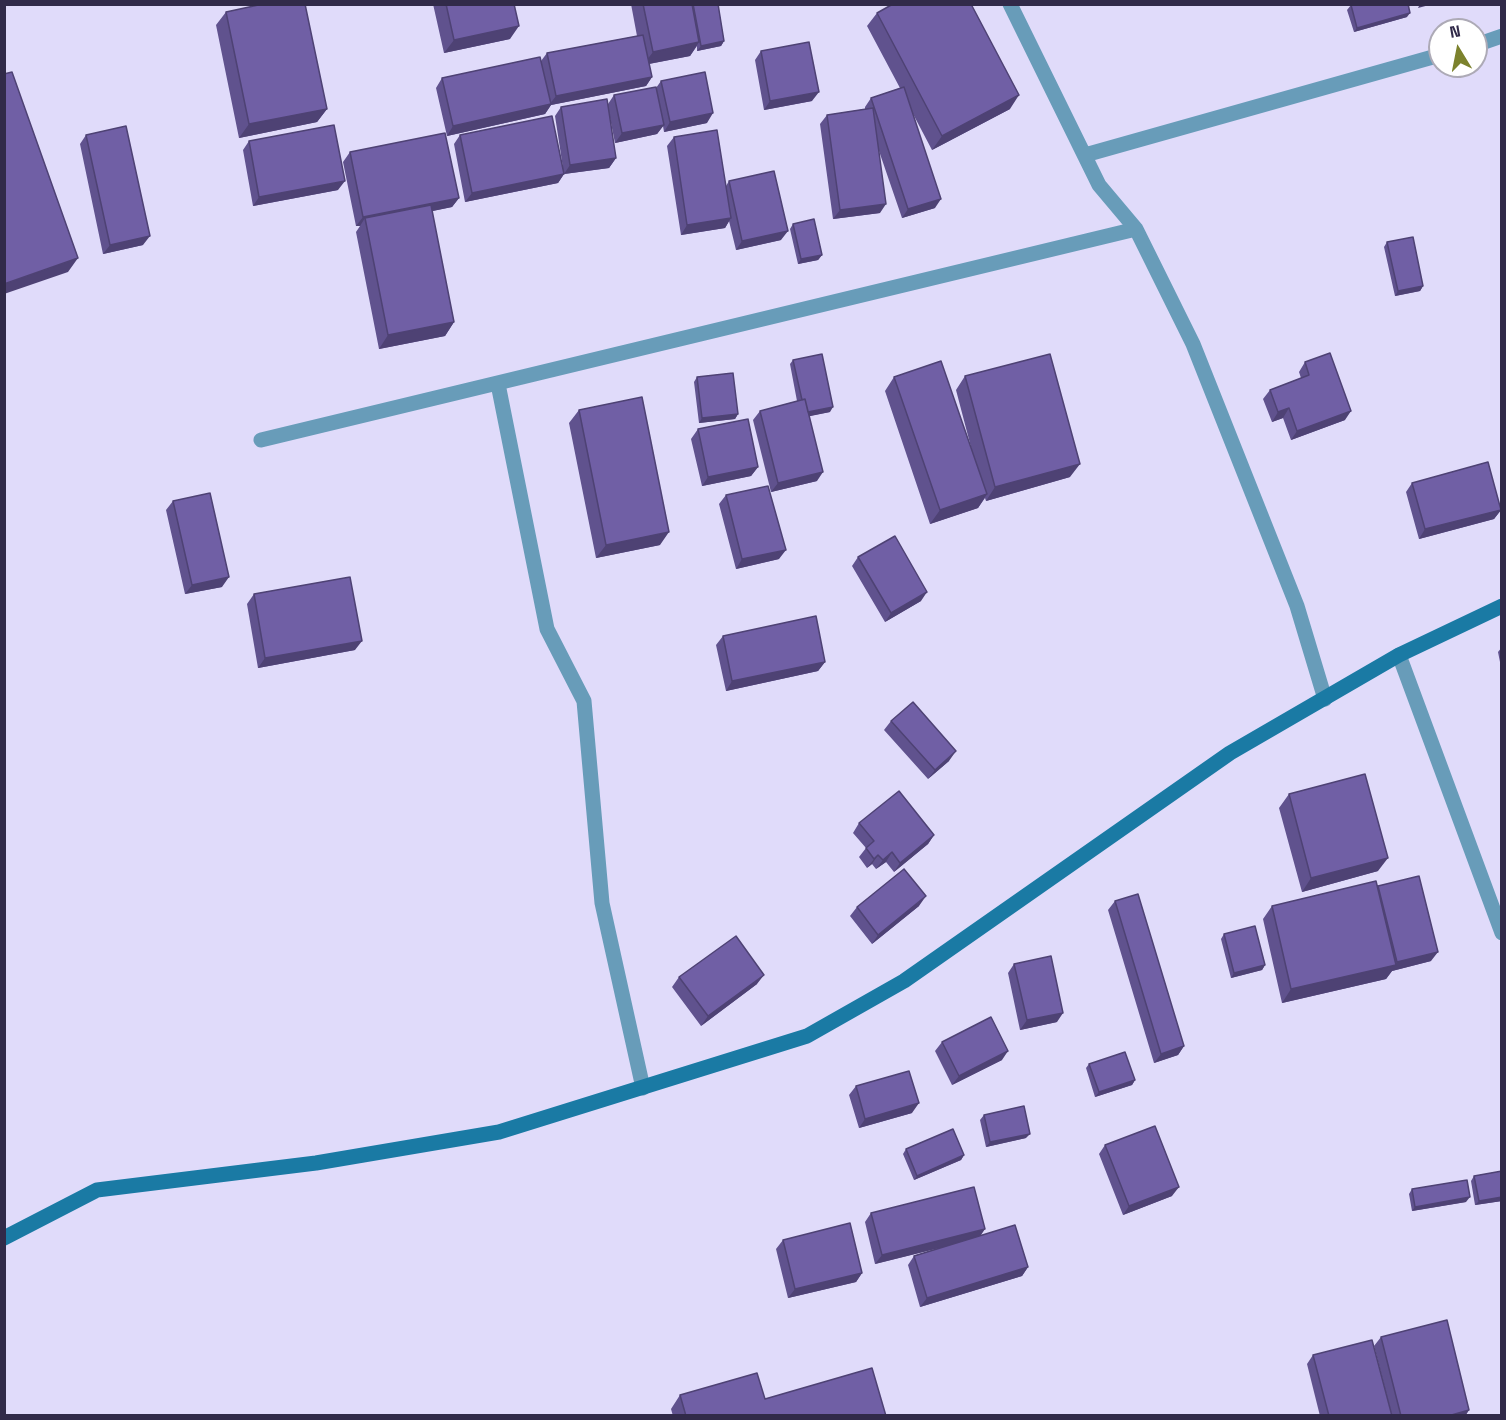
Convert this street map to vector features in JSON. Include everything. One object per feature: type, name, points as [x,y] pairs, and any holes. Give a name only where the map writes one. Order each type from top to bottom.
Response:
[{"type":"street","points":[[1010,4],[1099,185],[1136,229],[1197,354],[1297,606],[1325,699]]},
{"type":"street","points":[[1084,155],[1428,58]]},
{"type":"street","points":[[261,440],[1136,229]]},
{"type":"street","points":[[498,384],[547,629],[584,701],[602,903],[643,1088]]},
{"type":"street","points":[[4,1238],[97,1190],[316,1163],[499,1132],[807,1036],[903,981],[1230,753],[1399,656],[1502,606]]},
{"type":"street","points":[[1399,656],[1502,933]]},
{"type":"building","points":[[263,4],[305,4],[327,109],[249,124],[226,12]]},
{"type":"building","points":[[446,4],[514,4],[519,26],[454,40]]},
{"type":"building","points":[[643,4],[692,4],[699,42],[653,52]]},
{"type":"building","points":[[693,4],[718,4],[724,41],[701,46]]},
{"type":"building","points":[[893,4],[971,4],[1019,95],[942,136],[877,13]]},
{"type":"building","points":[[1352,4],[1408,4],[1410,13],[1357,28]]},
{"type":"building","points":[[643,35],[652,77],[556,96],[547,53]]},
{"type":"building","points":[[809,42],[819,92],[770,101],[761,51]]},
{"type":"building","points":[[540,57],[551,104],[453,126],[442,78]]},
{"type":"building","points":[[12,72],[78,258],[4,284],[4,74]]},
{"type":"building","points":[[705,72],[713,113],[670,122],[661,81]]},
{"type":"building","points":[[656,87],[664,125],[622,133],[614,95]]},
{"type":"building","points":[[904,87],[941,199],[908,209],[871,98]]},
{"type":"building","points":[[607,99],[616,158],[570,165],[561,107]]},
{"type":"building","points":[[873,108],[886,204],[840,210],[827,115]]},
{"type":"building","points":[[552,116],[564,174],[472,193],[460,135]]},
{"type":"building","points":[[334,125],[345,181],[259,197],[249,141]]},
{"type":"building","points":[[126,126],[150,236],[110,245],[86,135]]},
{"type":"building","points":[[717,130],[731,218],[687,225],[674,137]]},
{"type":"building","points":[[445,133],[459,198],[363,217],[350,152]]},
{"type":"building","points":[[774,171],[788,231],[742,241],[729,181]]},
{"type":"building","points":[[431,205],[454,322],[388,335],[365,218]]},
{"type":"building","points":[[814,219],[822,255],[801,259],[793,224]]},
{"type":"building","points":[[1413,237],[1423,286],[1398,291],[1387,242]]},
{"type":"building","points":[[1330,353],[1351,411],[1297,431],[1289,408],[1278,412],[1270,390],[1309,375],[1305,362]]},
{"type":"building","points":[[822,354],[833,407],[808,412],[805,399],[802,400],[793,360]]},
{"type":"building","points":[[1050,354],[1080,464],[995,487],[965,376]]},
{"type":"building","points":[[941,361],[987,494],[940,510],[894,377]]},
{"type":"building","points":[[733,373],[738,414],[702,418],[697,377]]},
{"type":"building","points":[[642,397],[669,532],[606,545],[579,410]]},
{"type":"building","points":[[805,399],[823,472],[778,483],[760,411]]},
{"type":"building","points":[[748,419],[758,467],[708,477],[698,429]]},
{"type":"building","points":[[1488,462],[1501,510],[1425,529],[1412,483]]},
{"type":"building","points":[[768,486],[786,550],[742,559],[726,495]]},
{"type":"building","points":[[210,493],[229,577],[192,585],[173,501]]},
{"type":"building","points":[[895,536],[927,592],[891,613],[858,557]]},
{"type":"building","points":[[350,577],[362,641],[265,658],[254,594]]},
{"type":"building","points":[[816,616],[825,662],[732,681],[723,636]]},
{"type":"building","points":[[913,702],[956,751],[935,770],[891,721]]},
{"type":"building","points":[[1365,774],[1388,858],[1311,878],[1289,794]]},
{"type":"building","points":[[899,791],[934,835],[900,863],[892,852],[883,860],[878,855],[874,859],[866,848],[874,841],[859,823]]},
{"type":"building","points":[[904,869],[926,896],[878,935],[857,907]]},
{"type":"building","points":[[1419,876],[1438,952],[1397,962],[1378,886]]},
{"type":"building","points":[[1376,881],[1396,965],[1291,989],[1272,906]]},
{"type":"building","points":[[1138,894],[1184,1046],[1161,1054],[1115,901]]},
{"type":"building","points":[[1255,926],[1265,965],[1234,973],[1224,934]]},
{"type":"building","points":[[736,936],[764,975],[708,1016],[679,977]]},
{"type":"building","points":[[1051,956],[1063,1013],[1027,1020],[1014,964]]},
{"type":"building","points":[[991,1017],[1008,1051],[959,1076],[942,1042]]},
{"type":"building","points":[[1125,1052],[1135,1080],[1099,1092],[1089,1064]]},
{"type":"building","points":[[909,1071],[919,1103],[865,1119],[856,1086]]},
{"type":"building","points":[[1024,1106],[1030,1134],[990,1142],[984,1115]]},
{"type":"building","points":[[1155,1126],[1179,1187],[1129,1206],[1105,1145]]},
{"type":"building","points":[[953,1129],[964,1155],[917,1176],[906,1149]]},
{"type":"building","points":[[1502,1171],[1502,1197],[1479,1201],[1474,1176]]},
{"type":"building","points":[[1467,1180],[1470,1197],[1415,1207],[1412,1189]]},
{"type":"building","points":[[974,1187],[985,1229],[882,1255],[871,1213]]},
{"type":"building","points":[[850,1223],[862,1273],[795,1289],[783,1240]]},
{"type":"building","points":[[1015,1225],[1028,1267],[927,1298],[914,1256]]},
{"type":"building","points":[[1447,1320],[1469,1410],[1448,1416],[1401,1416],[1381,1337]]},
{"type":"building","points":[[1372,1340],[1392,1416],[1329,1416],[1313,1355]]},
{"type":"building","points":[[872,1368],[886,1416],[686,1416],[680,1395],[757,1373],[765,1399]]}]
